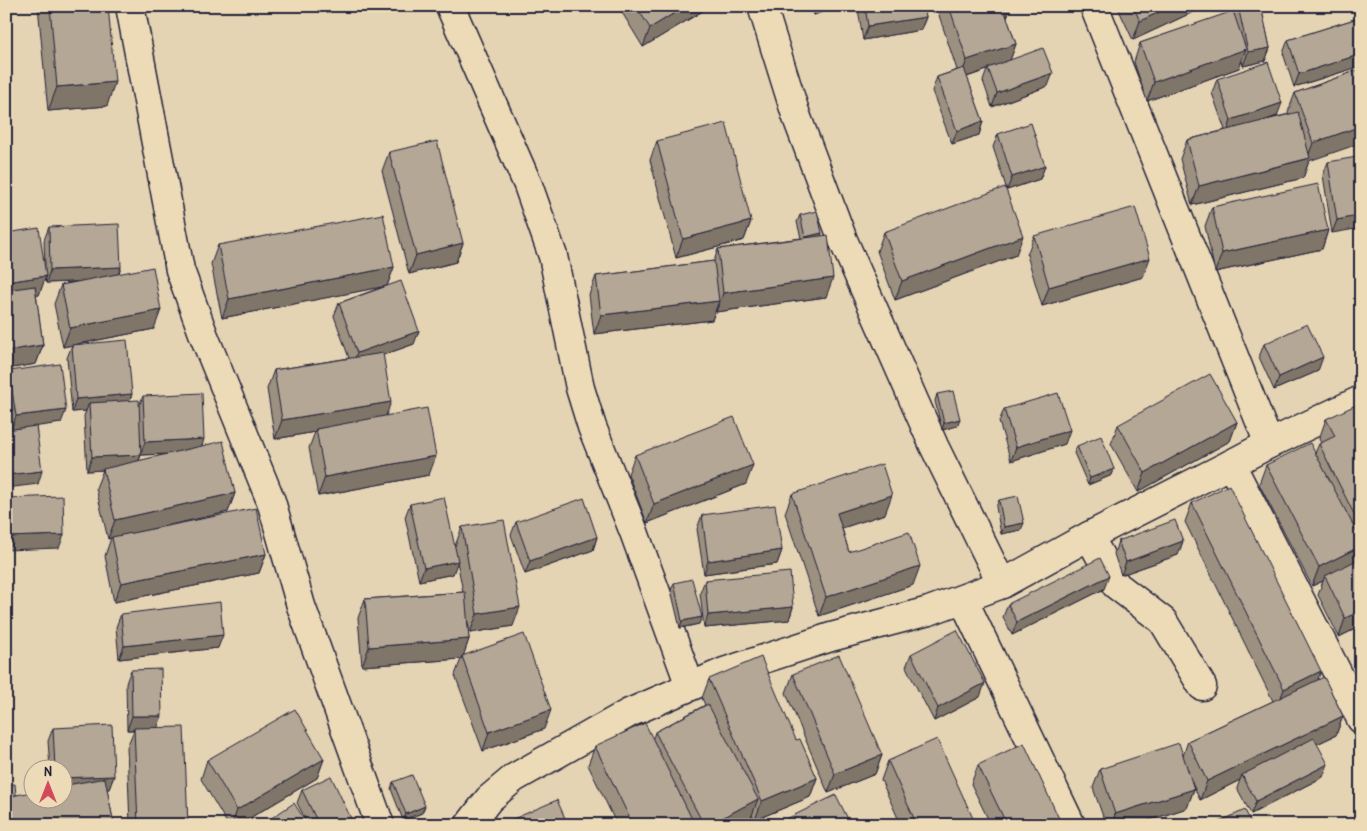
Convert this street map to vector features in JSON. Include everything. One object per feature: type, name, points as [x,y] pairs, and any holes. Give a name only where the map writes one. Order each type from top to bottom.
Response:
[{"type":"street","points":[[130,6],[180,270],[204,336],[271,501],[301,606],[380,825]]},
{"type":"street","points":[[450,6],[528,185],[553,256],[580,388],[592,427],[634,532],[690,686]]},
{"type":"street","points":[[762,6],[796,115],[843,240],[934,446],[1002,584]]},
{"type":"street","points":[[1094,6],[1269,444]]},
{"type":"street","points":[[469,825],[489,799],[514,778],[628,713],[724,672],[831,637],[929,611],[1002,584],[1089,536],[1269,444],[1361,400]]},
{"type":"street","points":[[1231,464],[1361,719]]},
{"type":"street","points":[[1089,536],[1116,585],[1163,621],[1202,686]]},
{"type":"street","points":[[964,598],[1071,825]]},
{"type":"building","points":[[50,6],[108,6],[115,82],[57,87]]},
{"type":"building","points":[[636,6],[686,6],[650,28]]},
{"type":"building","points":[[865,6],[924,6],[926,17],[868,26]]},
{"type":"building","points":[[949,6],[1003,6],[1016,44],[967,60]]},
{"type":"building","points":[[1133,6],[1172,6],[1140,21]]},
{"type":"building","points":[[1238,6],[1261,6],[1270,48],[1248,52]]},
{"type":"building","points":[[1233,11],[1246,49],[1154,82],[1140,43]]},
{"type":"building","points":[[1361,17],[1361,54],[1299,74],[1288,40]]},
{"type":"building","points":[[1043,48],[1053,73],[997,93],[988,68]]},
{"type":"building","points":[[1268,62],[1282,103],[1231,120],[1217,79]]},
{"type":"building","points":[[964,68],[983,121],[957,131],[937,77]]},
{"type":"building","points":[[1361,69],[1361,126],[1313,143],[1295,93]]},
{"type":"building","points":[[1298,112],[1310,158],[1199,186],[1187,140]]},
{"type":"building","points":[[726,123],[751,221],[683,239],[657,141]]},
{"type":"building","points":[[1031,123],[1045,166],[1012,177],[998,134]]},
{"type":"building","points":[[437,141],[463,243],[416,255],[389,152]]},
{"type":"building","points":[[1357,157],[1361,178],[1361,215],[1337,220],[1328,162]]},
{"type":"building","points":[[1318,184],[1328,230],[1222,253],[1212,207]]},
{"type":"building","points":[[1005,187],[1023,236],[902,281],[884,232]]},
{"type":"building","points":[[6,197],[9,224],[6,224]]},
{"type":"building","points":[[1135,207],[1150,258],[1049,287],[1034,236]]},
{"type":"building","points":[[817,211],[822,233],[805,237],[800,215]]},
{"type":"building","points":[[383,214],[394,267],[229,299],[218,245]]},
{"type":"building","points":[[119,224],[121,267],[50,270],[49,227]]},
{"type":"building","points":[[39,228],[46,276],[6,282],[6,233]]},
{"type":"building","points":[[828,235],[833,278],[723,293],[718,249]]},
{"type":"building","points":[[714,261],[719,301],[601,315],[596,276]]},
{"type":"building","points":[[153,267],[161,310],[70,328],[61,285]]},
{"type":"building","points":[[401,281],[419,331],[357,353],[339,303]]},
{"type":"building","points":[[35,286],[43,345],[6,351],[6,290]]},
{"type":"building","points":[[1307,324],[1323,357],[1279,377],[1264,344]]},
{"type":"building","points":[[127,340],[132,394],[76,399],[72,345]]},
{"type":"building","points":[[383,353],[391,402],[282,420],[274,370]]},
{"type":"building","points":[[60,364],[66,410],[16,416],[9,371]]},
{"type":"building","points":[[1210,374],[1237,422],[1145,473],[1118,425]]},
{"type":"building","points":[[953,391],[960,419],[944,423],[937,394]]},
{"type":"building","points":[[202,393],[204,439],[145,442],[143,396]]},
{"type":"building","points":[[1058,393],[1070,430],[1016,447],[1004,409]]},
{"type":"building","points":[[139,400],[141,455],[92,457],[89,403]]},
{"type":"building","points":[[1358,404],[1361,409],[1361,528],[1319,444],[1335,436],[1326,419]]},
{"type":"building","points":[[427,408],[436,456],[325,477],[316,429]]},
{"type":"building","points":[[734,417],[753,465],[654,504],[635,455]]},
{"type":"building","points":[[36,426],[42,471],[6,475],[6,430]]},
{"type":"building","points":[[1101,436],[1114,469],[1090,478],[1077,446]]},
{"type":"building","points":[[223,441],[235,493],[115,520],[103,469]]},
{"type":"building","points":[[1310,443],[1361,540],[1361,546],[1319,567],[1266,465]]},
{"type":"building","points":[[882,464],[892,495],[837,513],[849,552],[909,532],[920,566],[826,597],[792,494]]},
{"type":"building","points":[[1229,485],[1321,671],[1284,689],[1192,503]]},
{"type":"building","points":[[63,496],[64,535],[6,537],[6,498]]},
{"type":"building","points":[[1018,496],[1024,523],[1004,527],[999,500]]},
{"type":"building","points":[[444,497],[458,561],[424,568],[410,504]]},
{"type":"building","points":[[584,498],[597,537],[530,561],[516,522]]},
{"type":"building","points":[[775,505],[782,550],[708,561],[702,515]]},
{"type":"building","points":[[256,508],[266,554],[121,583],[112,537]]},
{"type":"building","points":[[504,520],[520,607],[477,614],[462,527]]},
{"type":"building","points":[[1175,520],[1183,541],[1126,562],[1118,541]]},
{"type":"building","points":[[1100,558],[1109,576],[1017,622],[1008,604]]},
{"type":"building","points":[[1361,558],[1361,611],[1345,618],[1325,576]]},
{"type":"building","points":[[790,572],[793,607],[708,615],[705,580]]},
{"type":"building","points":[[692,579],[702,617],[682,621],[674,583]]},
{"type":"building","points":[[465,592],[469,639],[369,647],[365,599]]},
{"type":"building","points":[[220,602],[223,635],[124,646],[121,614]]},
{"type":"building","points":[[957,630],[985,683],[938,708],[911,654]]},
{"type":"building","points":[[524,634],[551,710],[489,732],[462,656]]},
{"type":"building","points":[[839,655],[882,755],[835,774],[793,674]]},
{"type":"building","points":[[761,657],[796,740],[800,739],[817,778],[762,801],[709,679]]},
{"type":"building","points":[[161,669],[162,716],[132,716],[131,670]]},
{"type":"building","points":[[1324,677],[1343,716],[1207,781],[1188,741]]},
{"type":"building","points":[[708,704],[758,799],[709,825],[704,825],[655,732]]},
{"type":"building","points":[[295,709],[324,759],[237,810],[207,760]]},
{"type":"building","points":[[645,723],[692,819],[680,825],[633,825],[595,746]]},
{"type":"building","points":[[112,725],[114,776],[72,778],[72,758],[54,758],[53,728]]},
{"type":"building","points":[[184,727],[188,825],[138,825],[134,728]]},
{"type":"building","points":[[1314,738],[1328,764],[1256,801],[1242,775]]},
{"type":"building","points":[[937,739],[976,825],[917,825],[888,761]]},
{"type":"building","points":[[1024,743],[1062,825],[1007,825],[978,765]]},
{"type":"building","points":[[1179,743],[1194,789],[1115,814],[1100,769]]},
{"type":"building","points":[[412,775],[425,806],[406,814],[393,782]]},
{"type":"building","points":[[331,776],[354,825],[319,825],[302,790]]},
{"type":"building","points":[[105,778],[114,825],[10,825],[6,797],[22,794],[22,808],[72,808],[72,784]]},
{"type":"building","points":[[15,784],[16,795],[6,797],[6,785]]},
{"type":"building","points":[[836,795],[851,825],[781,825],[780,822]]},
{"type":"building","points":[[557,800],[568,825],[513,825],[511,820]]},
{"type":"building","points":[[294,803],[308,825],[265,825],[264,823]]},
{"type":"building","points":[[1245,810],[1252,825],[1212,825]]},
{"type":"building","points":[[1361,818],[1361,825],[1349,825]]}]
